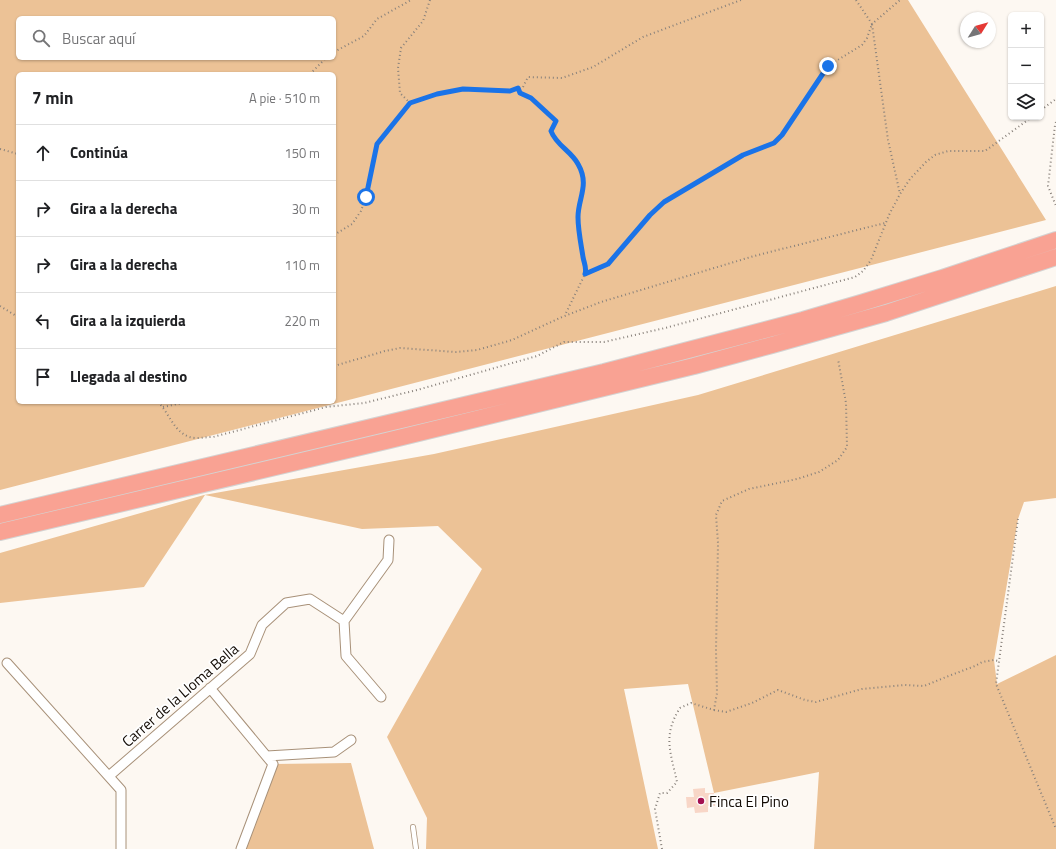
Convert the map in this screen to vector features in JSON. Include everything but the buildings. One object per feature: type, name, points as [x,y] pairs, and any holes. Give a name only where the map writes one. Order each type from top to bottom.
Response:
[{"type":"highway","points":[[0,515],[604,372],[862,303],[1056,240]]},
{"type":"highway","points":[[0,532],[567,398],[701,364],[886,313],[1056,257]]},
{"type":"street","points":[[382,697],[346,656],[344,621],[388,560],[389,540]]},
{"type":"street","name":"Carrer de la Lloma Bella","points":[[109,776],[250,654],[262,625],[286,603],[310,599],[344,621]]},
{"type":"street","points":[[7,663],[121,790],[121,849]]},
{"type":"street","points":[[210,688],[273,764],[241,849]]},
{"type":"street","points":[[267,756],[334,752],[351,740]]},
{"type":"lane","points":[[413,827],[416,849]]},
{"type":"path","points":[[336,51],[364,36],[377,19],[411,0]]},
{"type":"path","points":[[410,103],[400,93],[398,68],[401,48],[423,21],[430,0]]},
{"type":"path","points":[[336,234],[352,224],[361,210],[366,197],[377,144],[410,103],[437,94],[463,89],[510,91],[523,87],[528,77],[562,78],[593,67],[643,37],[741,0]]},
{"type":"path","points":[[856,0],[872,24],[888,140],[900,194]]},
{"type":"path","points":[[585,274],[608,264],[650,215],[664,202],[743,155],[774,143],[782,135],[828,66],[862,45],[867,38],[872,24],[900,0]]},
{"type":"path","points":[[312,72],[324,60]]},
{"type":"path","points":[[518,88],[520,93],[531,98],[556,121],[551,131],[554,138],[571,154],[578,164],[583,176],[583,192],[578,216],[586,270],[566,314],[551,322]]},
{"type":"path","points":[[1044,108],[1056,99]]},
{"type":"path","points":[[160,404],[178,430],[188,437],[213,437],[326,407],[364,403],[417,390],[537,356],[564,342],[604,342],[665,328],[855,277],[863,271],[871,260],[885,223],[900,194],[910,179],[926,162],[935,155],[948,151],[985,151],[1028,120]]},
{"type":"path","points":[[1056,122],[1054,125],[1048,186],[1056,206]]},
{"type":"path","points":[[0,149],[16,153]]},
{"type":"path","points":[[336,365],[384,350],[400,348],[456,352],[477,350],[512,340],[551,322],[601,302],[754,256],[885,223]]},
{"type":"path","points":[[0,306],[16,316]]},
{"type":"path","points":[[714,710],[717,693],[716,651],[718,543],[716,515],[722,501],[749,488],[797,479],[819,472],[838,460],[847,446],[846,402],[838,359]]},
{"type":"path","points":[[163,406],[175,404]]},
{"type":"path","points":[[1018,519],[996,684],[1056,829]]},
{"type":"path","points":[[662,849],[655,809],[660,793],[667,793],[677,782],[668,740],[671,724],[680,708],[691,703],[726,712],[752,703],[778,690],[805,700],[816,702],[862,689],[904,685],[924,686],[982,662],[994,660],[998,661]]},
{"type":"shaded area","points":[[0,0],[908,0],[1046,220],[336,403],[336,72],[16,72],[16,404],[333,404],[0,490]]},
{"type":"shaded area","points":[[1056,286],[1056,498],[1024,502],[1018,519],[994,660],[997,684],[1056,655],[1056,849],[814,849],[819,772],[714,793],[688,684],[624,689],[658,849],[426,849],[427,818],[387,737],[482,569],[438,526],[362,529],[205,495],[144,587],[0,603],[0,553],[204,495],[434,454],[698,395]]},
{"type":"shaded area","points":[[351,763],[374,849],[241,849],[273,764]]},
{"type":"place","name":"Finca El Pino","points":[[701,801]]},
{"type":"route","points":[[366,197],[377,144],[410,103],[437,94],[463,89],[510,91],[518,88],[520,93],[531,98],[556,121],[551,131],[554,138],[571,154],[578,164],[583,176],[583,192],[578,216],[578,229],[586,270],[585,274],[608,264],[650,215],[664,202],[743,155],[774,143],[782,135],[828,66]]}]
